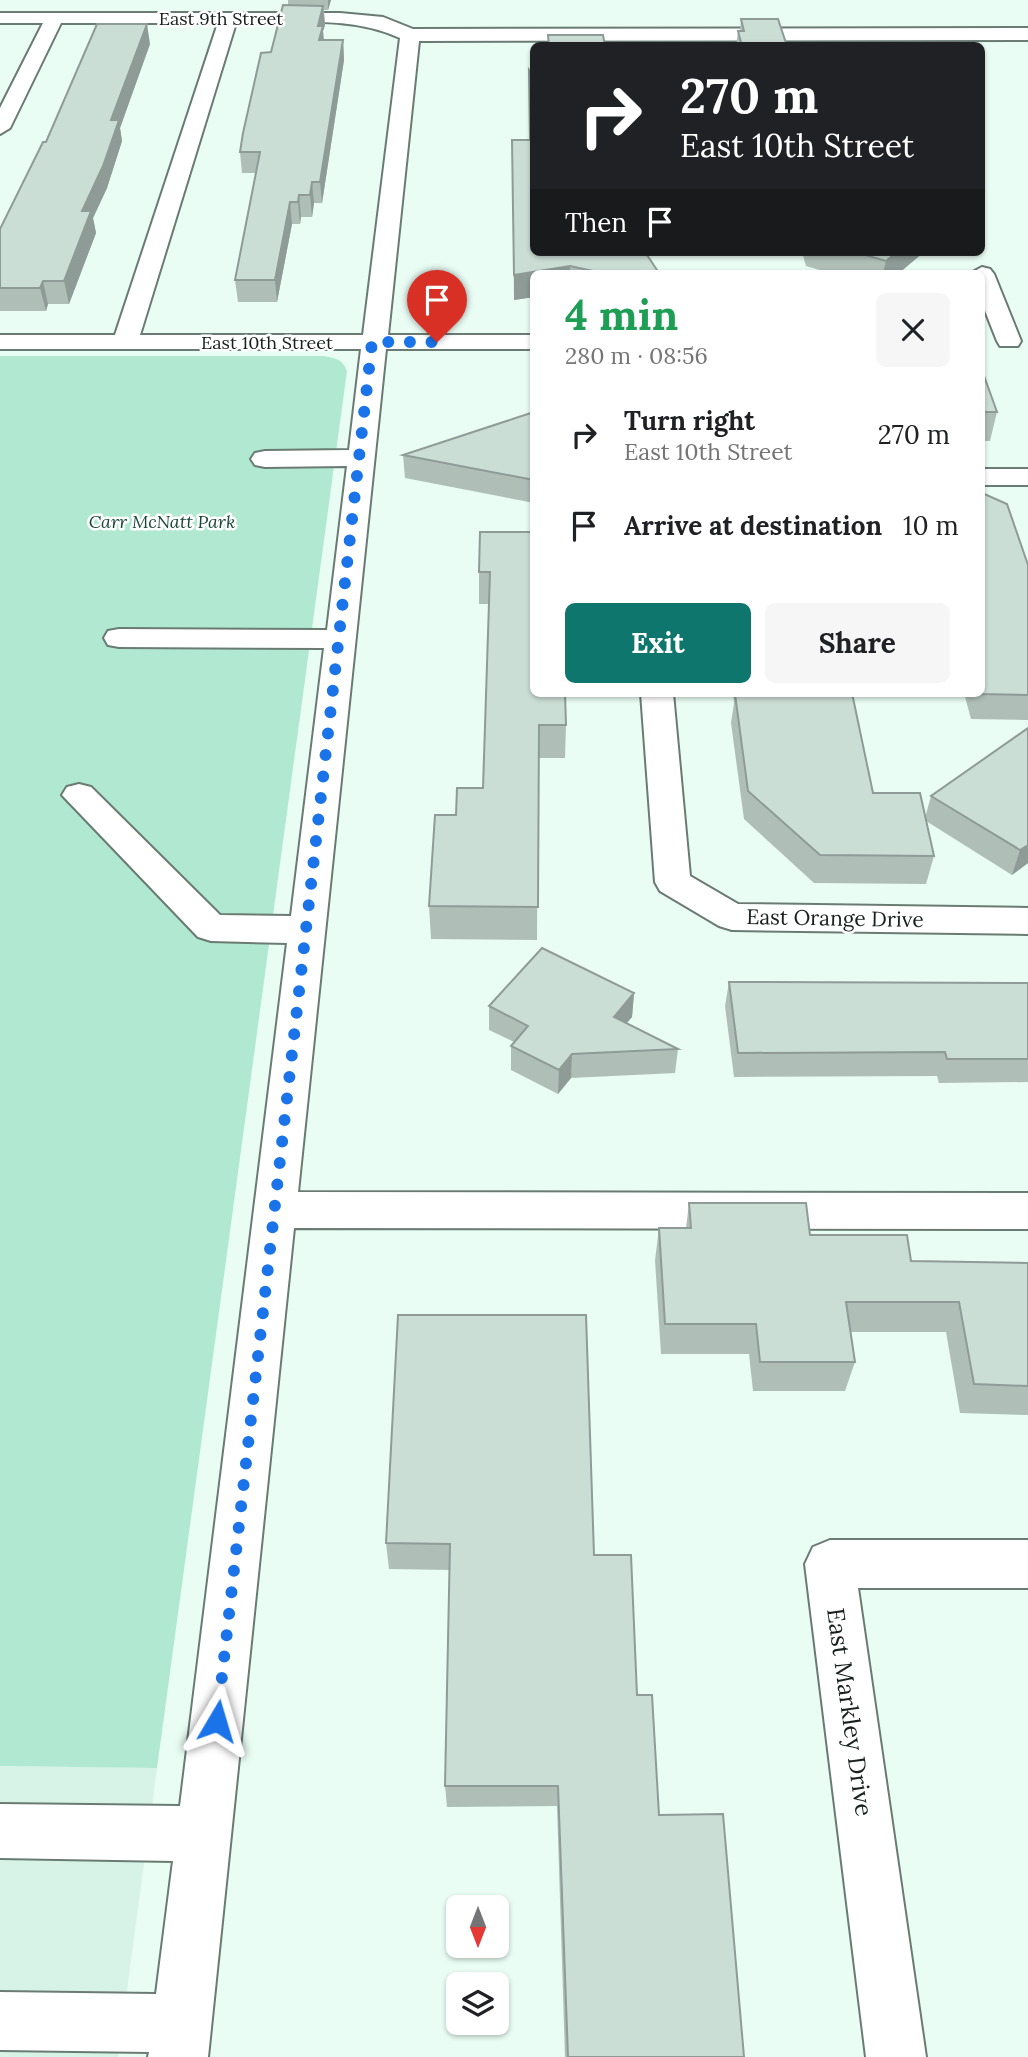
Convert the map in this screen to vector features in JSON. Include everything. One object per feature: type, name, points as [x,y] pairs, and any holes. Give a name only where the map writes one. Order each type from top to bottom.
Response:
[{"type":"street","name":"East 9th Street","points":[[0,18],[340,18],[383,23],[410,35],[670,40],[888,40],[1028,34]]},
{"type":"street","points":[[0,128],[55,18]]},
{"type":"street","points":[[125,342],[229,18]]},
{"type":"street","points":[[0,2021],[180,2040],[277,1210],[372,342],[410,35]]},
{"type":"street","points":[[985,279],[1018,341],[985,341]]},
{"type":"street","name":"East 10th Street","points":[[0,342],[530,342]]},
{"type":"street","points":[[265,459],[359,458]]},
{"type":"street","points":[[985,477],[1028,477]]},
{"type":"street","points":[[119,638],[340,639]]},
{"type":"street","name":"East Orange Drive","points":[[657,697],[673,882],[732,917],[1028,921]]},
{"type":"street","points":[[79,795],[211,928],[308,930]]},
{"type":"street","points":[[277,1210],[1028,1211]]},
{"type":"street","name":"East Markley Drive","points":[[896,2057],[830,1564],[1028,1564]]},
{"type":"street","points":[[0,1831],[204,1834]]},
{"type":"shaded area","points":[[0,1766],[157,1768],[118,2057],[0,2057]]},
{"type":"green space","name":"Carr McNatt Park","points":[[0,356],[323,356],[341,362],[347,371],[157,1768],[0,1766]]},
{"type":"building","points":[[283,5],[323,6],[318,26],[323,26],[319,40],[343,40],[320,182],[312,182],[310,195],[299,195],[298,202],[290,202],[275,280],[235,280],[260,152],[240,152],[243,133],[261,53],[271,52]]},
{"type":"building","points":[[741,19],[778,19],[786,42],[741,42],[738,31],[744,31]]},
{"type":"building","points":[[97,24],[147,24],[111,120],[119,120],[103,166],[82,211],[91,211],[64,281],[43,281],[40,288],[0,288],[0,229],[43,142],[46,142]]},
{"type":"building","points":[[548,35],[603,35],[604,42],[549,42]]},
{"type":"building","points":[[529,70],[530,71],[530,140]]},
{"type":"building","points":[[512,140],[530,140],[530,256],[648,256],[657,270],[588,270],[570,266],[530,270],[530,272],[514,275]]},
{"type":"building","points":[[869,256],[892,256],[886,261]]},
{"type":"building","points":[[985,379],[997,412],[985,412]]},
{"type":"building","points":[[530,413],[530,479],[403,455]]},
{"type":"building","points":[[985,494],[1007,504],[1028,565],[1028,695],[985,694]]},
{"type":"building","points":[[480,532],[530,532],[530,697],[565,697],[566,725],[539,725],[538,907],[429,906],[435,815],[456,815],[457,788],[483,788],[490,572],[479,572]]},
{"type":"building","points":[[735,697],[853,697],[873,793],[920,793],[934,856],[820,855],[748,791]]},
{"type":"building","points":[[1028,728],[1028,845],[1020,850],[931,796]]},
{"type":"building","points":[[542,948],[634,993],[614,1017],[678,1049],[572,1054],[559,1070],[511,1046],[528,1026],[489,1006]]},
{"type":"building","points":[[729,982],[1028,983],[1028,1059],[947,1059],[945,1052],[738,1053]]},
{"type":"building","points":[[689,1203],[806,1203],[810,1235],[907,1235],[911,1261],[1028,1263],[1028,1386],[974,1384],[959,1302],[846,1302],[855,1362],[760,1362],[756,1324],[665,1324],[659,1228],[691,1228]]},
{"type":"building","points":[[398,1315],[586,1315],[594,1555],[631,1555],[637,1695],[652,1695],[659,1815],[723,1814],[744,2057],[568,2057],[558,1786],[445,1786],[450,1544],[386,1543]]},
{"type":"route","points":[[217,1721],[300,1003],[372,342],[437,342]]}]
